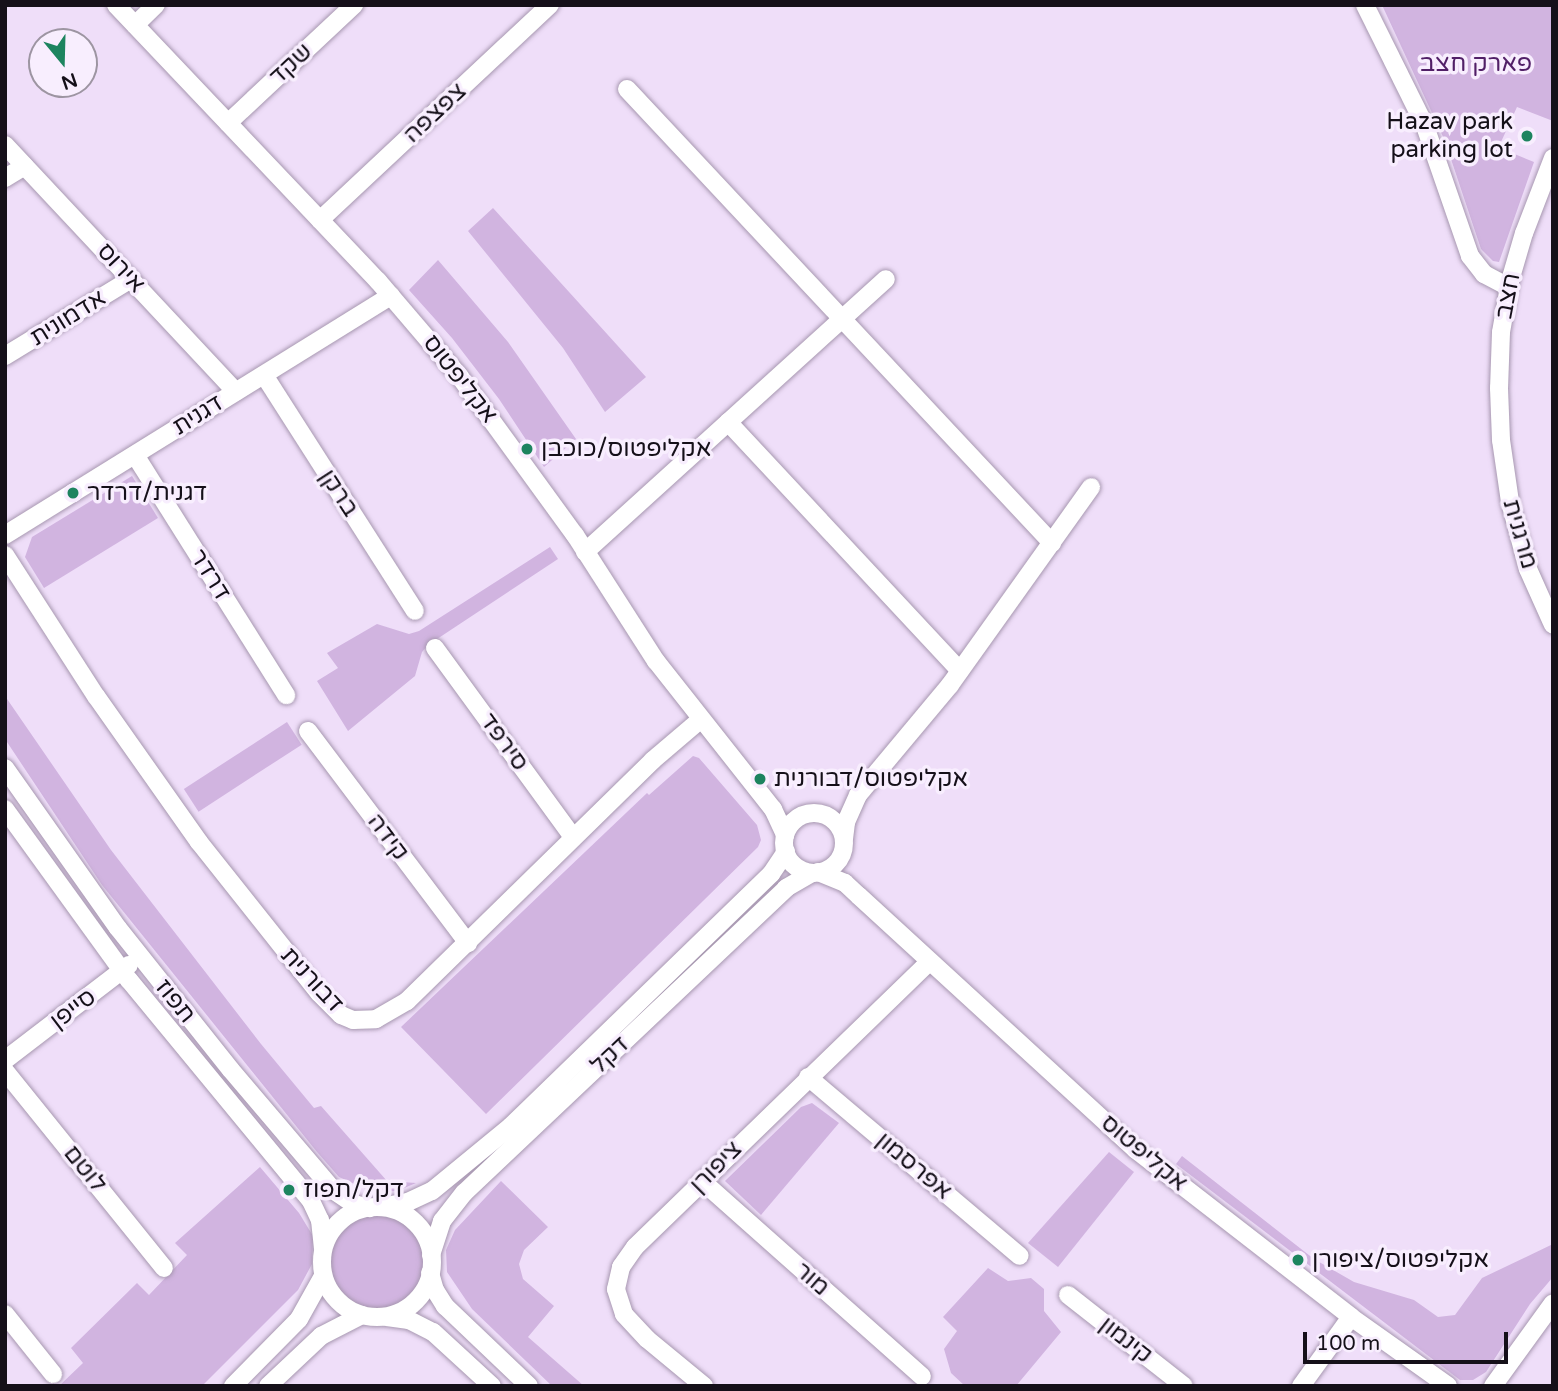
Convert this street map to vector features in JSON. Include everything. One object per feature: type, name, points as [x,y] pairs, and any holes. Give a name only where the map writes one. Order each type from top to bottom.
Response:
[{"type":"street","name":"אקליפטוס","points":[[116,5],[391,296],[485,410],[585,552],[656,661],[700,720],[759,788],[773,809],[785,844]]},
{"type":"street","points":[[135,25],[156,5]]},
{"type":"street","name":"שקד","points":[[228,123],[354,5]]},
{"type":"street","name":"צפצפה","points":[[320,220],[550,5]]},
{"type":"street","points":[[1364,5],[1424,126],[1470,256],[1484,274],[1508,287]]},
{"type":"street","points":[[627,89],[1052,543]]},
{"type":"street","name":"אירוס","points":[[5,145],[236,392]]},
{"type":"street","name":"חצב","points":[[1501,440],[1499,360],[1508,287],[1524,233],[1553,158]]},
{"type":"street","points":[[5,178],[25,166]]},
{"type":"street","name":"אדמונית","points":[[5,356],[131,279]]},
{"type":"street","points":[[585,552],[886,279]]},
{"type":"street","name":"דגנית","points":[[5,535],[391,296]]},
{"type":"street","name":"ברקן","points":[[264,375],[415,611]]},
{"type":"street","points":[[728,422],[960,671]]},
{"type":"street","name":"מרגנית","points":[[1501,440],[1518,537],[1528,569],[1553,625]]},
{"type":"street","name":"דרדר","points":[[135,455],[286,695]]},
{"type":"street","points":[[864,788],[841,805],[790,824],[785,844],[796,867],[815,872],[835,865],[843,847],[850,811],[864,788],[960,671],[1091,487]]},
{"type":"street","name":"דבורנית","points":[[5,555],[76,666],[186,823],[286,953],[341,1015],[364,1021],[387,1015],[407,1001],[653,760],[700,720]]},
{"type":"street","name":"סירפד","points":[[435,648],[573,837]]},
{"type":"street","name":"קידה","points":[[308,731],[468,943]]},
{"type":"street","name":"תפוז","points":[[5,768],[140,957],[323,1179],[343,1197],[375,1207]]},
{"type":"street","name":"אקליפטוס","points":[[759,788],[779,804],[813,814]]},
{"type":"street","name":"תפוז","points":[[5,809],[122,971],[311,1201],[320,1220],[323,1248]]},
{"type":"street","points":[[813,814],[837,822],[843,847]]},
{"type":"street","name":"דקל","points":[[375,1207],[408,1202],[432,1191],[511,1126],[771,874],[785,844]]},
{"type":"street","name":"אקליפטוס","points":[[843,847],[859,895]]},
{"type":"street","name":"אקליפטוס","points":[[815,872],[845,883],[859,895],[1136,1150],[1350,1317],[1448,1386]]},
{"type":"street","name":"דקל","points":[[431,1255],[442,1221],[464,1193],[786,888],[815,872]]},
{"type":"street","name":"סייפן","points":[[5,1060],[140,957]]},
{"type":"street","name":"ציפורן","points":[[704,1386],[633,1326],[624,1314],[616,1289],[617,1278],[627,1257],[808,1077],[929,962]]},
{"type":"street","name":"לוטם","points":[[5,1071],[164,1268]]},
{"type":"street","name":"אפרסמון","points":[[808,1077],[1020,1256]]},
{"type":"street","name":"מור","points":[[702,1181],[922,1376]]},
{"type":"street","points":[[383,1317],[413,1303],[426,1286],[431,1255],[418,1225],[401,1213],[375,1207],[340,1221],[323,1248],[323,1276],[335,1299],[362,1315],[409,1321],[433,1332],[492,1386]]},
{"type":"street","points":[[430,1273],[445,1306],[528,1386]]},
{"type":"street","points":[[233,1386],[299,1319],[323,1276]]},
{"type":"street","name":"קינמון","points":[[1068,1295],[1184,1386]]},
{"type":"street","points":[[1493,1386],[1553,1303]]},
{"type":"street","points":[[5,1314],[53,1374]]},
{"type":"street","points":[[268,1386],[320,1336],[362,1315]]},
{"type":"street","points":[[1301,1386],[1350,1317]]},
{"type":"green space","name":"פארק חצב","points":[[1382,5],[1553,5],[1553,121],[1517,107],[1501,142],[1500,148],[1534,162],[1499,262],[1493,261],[1481,249],[1445,141]]},
{"type":"green space","points":[[493,208],[646,377],[605,412],[563,348],[468,231]]},
{"type":"green space","points":[[438,260],[508,342],[576,439],[544,467],[499,399],[452,338],[409,290]]},
{"type":"green space","points":[[132,476],[158,518],[44,588],[25,557],[32,537]]},
{"type":"green space","points":[[550,547],[558,559],[428,645],[422,652],[415,676],[348,731],[317,681],[338,668],[327,653],[377,624],[409,634],[419,631]]},
{"type":"green space","points":[[5,696],[111,850],[314,1108],[321,1106],[387,1181],[416,1183],[397,1191],[372,1192],[339,1177],[317,1152],[102,885],[5,739]]},
{"type":"green space","points":[[287,722],[302,745],[199,812],[184,789]]},
{"type":"green space","points":[[693,756],[699,758],[757,825],[761,840],[758,847],[486,1114],[401,1027],[647,793],[649,795]]},
{"type":"green space","points":[[812,1103],[839,1123],[761,1215],[725,1181],[801,1107]]},
{"type":"green space","points":[[1109,1152],[1134,1172],[1058,1267],[1028,1243]]},
{"type":"green space","points":[[1182,1156],[1314,1259],[1354,1282],[1414,1300],[1438,1317],[1455,1315],[1482,1278],[1553,1244],[1553,1277],[1530,1304],[1486,1372],[1473,1380],[1460,1380],[1176,1164]]},
{"type":"green space","points":[[260,1167],[299,1213],[313,1236],[312,1264],[298,1290],[202,1386],[59,1386],[83,1363],[71,1348],[137,1283],[149,1295],[187,1255],[175,1243]]},
{"type":"green space","points":[[501,1181],[548,1227],[524,1250],[519,1264],[523,1279],[554,1306],[528,1337],[584,1386],[552,1386],[472,1309],[447,1272],[446,1250],[455,1230]]},
{"type":"green space","points":[[376,1211],[395,1215],[412,1226],[423,1243],[427,1262],[423,1281],[412,1298],[395,1309],[376,1313],[357,1309],[340,1298],[329,1281],[325,1262],[329,1243],[340,1226],[357,1215]]},
{"type":"green space","points":[[988,1268],[1008,1281],[1031,1278],[1044,1289],[1044,1311],[1061,1332],[1016,1386],[965,1386],[951,1373],[944,1349],[957,1331],[943,1317]]},
{"type":"place","name":"Hazav park parking lot","points":[[1527,136]]},
{"type":"place","name":"אקליפטוס/כוכבן","points":[[527,449]]},
{"type":"place","name":"דגנית/דרדר","points":[[73,493]]},
{"type":"place","name":"אקליפטוס/דבורנית","points":[[760,779]]},
{"type":"place","name":"דקל/תפוז","points":[[289,1190]]},
{"type":"place","name":"אקליפטוס/ציפורן","points":[[1298,1260]]}]
